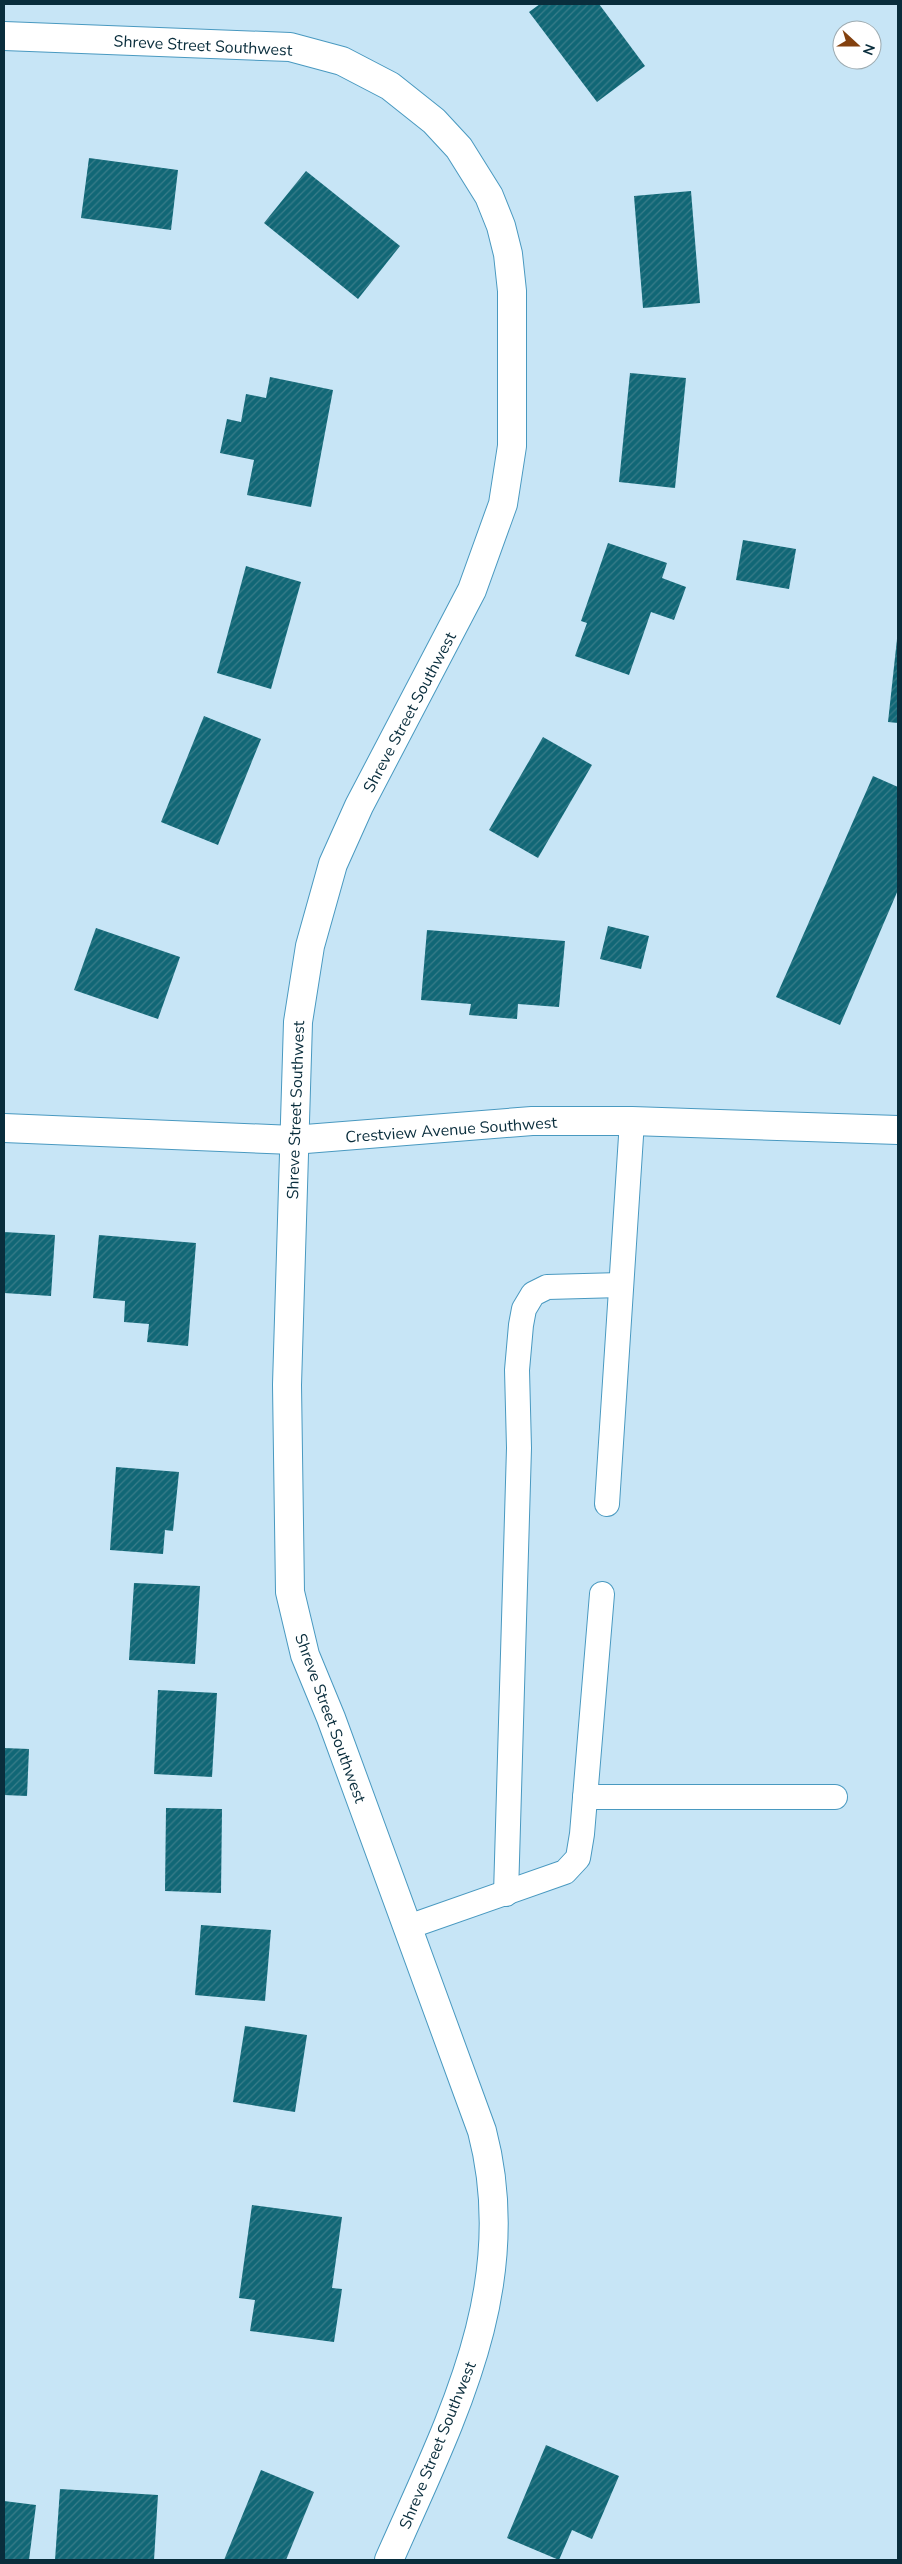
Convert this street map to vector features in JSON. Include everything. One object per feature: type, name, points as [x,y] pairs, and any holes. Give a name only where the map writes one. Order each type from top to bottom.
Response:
[{"type":"street","name":"Shreve Street Southwest","points":[[4,36],[290,47],[342,61],[390,86],[440,128],[464,156],[489,196],[501,226],[508,254],[512,291],[512,446],[503,504],[472,590],[359,806],[333,864],[310,946],[298,1022],[286,1385],[290,1592],[305,1655],[331,1718],[482,2131],[490,2162],[496,2238],[490,2284],[474,2357],[450,2422],[389,2560]]},
{"type":"street","name":"Crestview Avenue Southwest","points":[[4,1128],[293,1140],[532,1121],[632,1120],[898,1130]]},
{"type":"lane","points":[[607,1504],[632,1120]]},
{"type":"lane","points":[[506,1894],[520,1448],[517,1370],[524,1309],[533,1294],[547,1287],[621,1285]]},
{"type":"lane","points":[[408,1928],[565,1872],[578,1858],[602,1594]]},
{"type":"lane","points":[[585,1797],[835,1797]]},
{"type":"building","points":[[540,4],[599,4],[645,66],[597,102],[529,12]]},
{"type":"building","points":[[89,158],[178,170],[171,230],[81,218]]},
{"type":"building","points":[[306,171],[400,246],[358,299],[264,223]]},
{"type":"building","points":[[691,191],[700,303],[643,308],[634,196]]},
{"type":"building","points":[[630,373],[686,378],[675,488],[619,482]]},
{"type":"building","points":[[270,377],[333,390],[311,507],[247,495],[254,460],[220,453],[227,419],[241,422],[246,394],[266,398]]},
{"type":"building","points":[[743,540],[796,549],[789,589],[736,580]]},
{"type":"building","points":[[608,543],[667,563],[662,578],[686,587],[674,620],[651,612],[629,675],[575,656],[587,623],[581,621]]},
{"type":"building","points":[[246,566],[301,582],[271,689],[217,673]]},
{"type":"building","points":[[898,639],[898,723],[888,722]]},
{"type":"building","points":[[204,716],[261,739],[218,845],[161,822]]},
{"type":"building","points":[[543,737],[592,765],[538,858],[489,830]]},
{"type":"building","points":[[873,776],[898,787],[898,890],[840,1025],[776,997]]},
{"type":"building","points":[[608,926],[649,936],[641,969],[600,959]]},
{"type":"building","points":[[96,928],[180,957],[158,1019],[74,990]]},
{"type":"building","points":[[427,930],[565,941],[559,1007],[518,1004],[517,1019],[469,1015],[471,1004],[421,1000]]},
{"type":"building","points":[[4,1232],[55,1235],[51,1296],[4,1293]]},
{"type":"building","points":[[99,1235],[196,1243],[188,1346],[147,1342],[149,1324],[124,1322],[125,1301],[93,1298]]},
{"type":"building","points":[[116,1467],[179,1472],[173,1531],[165,1530],[163,1554],[110,1550]]},
{"type":"building","points":[[134,1583],[200,1586],[195,1664],[129,1660]]},
{"type":"building","points":[[158,1690],[217,1693],[212,1777],[154,1774]]},
{"type":"building","points":[[4,1748],[29,1749],[27,1796],[4,1795]]},
{"type":"building","points":[[166,1808],[222,1809],[221,1893],[165,1891]]},
{"type":"building","points":[[201,1925],[271,1930],[265,2001],[195,1995]]},
{"type":"building","points":[[245,2026],[307,2035],[295,2112],[233,2102]]},
{"type":"building","points":[[252,2205],[342,2217],[332,2288],[342,2289],[334,2342],[250,2331],[255,2300],[239,2298]]},
{"type":"building","points":[[546,2445],[619,2476],[592,2539],[572,2530],[559,2560],[507,2538]]},
{"type":"building","points":[[261,2470],[314,2492],[286,2560],[224,2560]]},
{"type":"building","points":[[60,2489],[158,2495],[154,2560],[55,2560]]},
{"type":"building","points":[[4,2501],[36,2505],[29,2560],[4,2560]]}]
